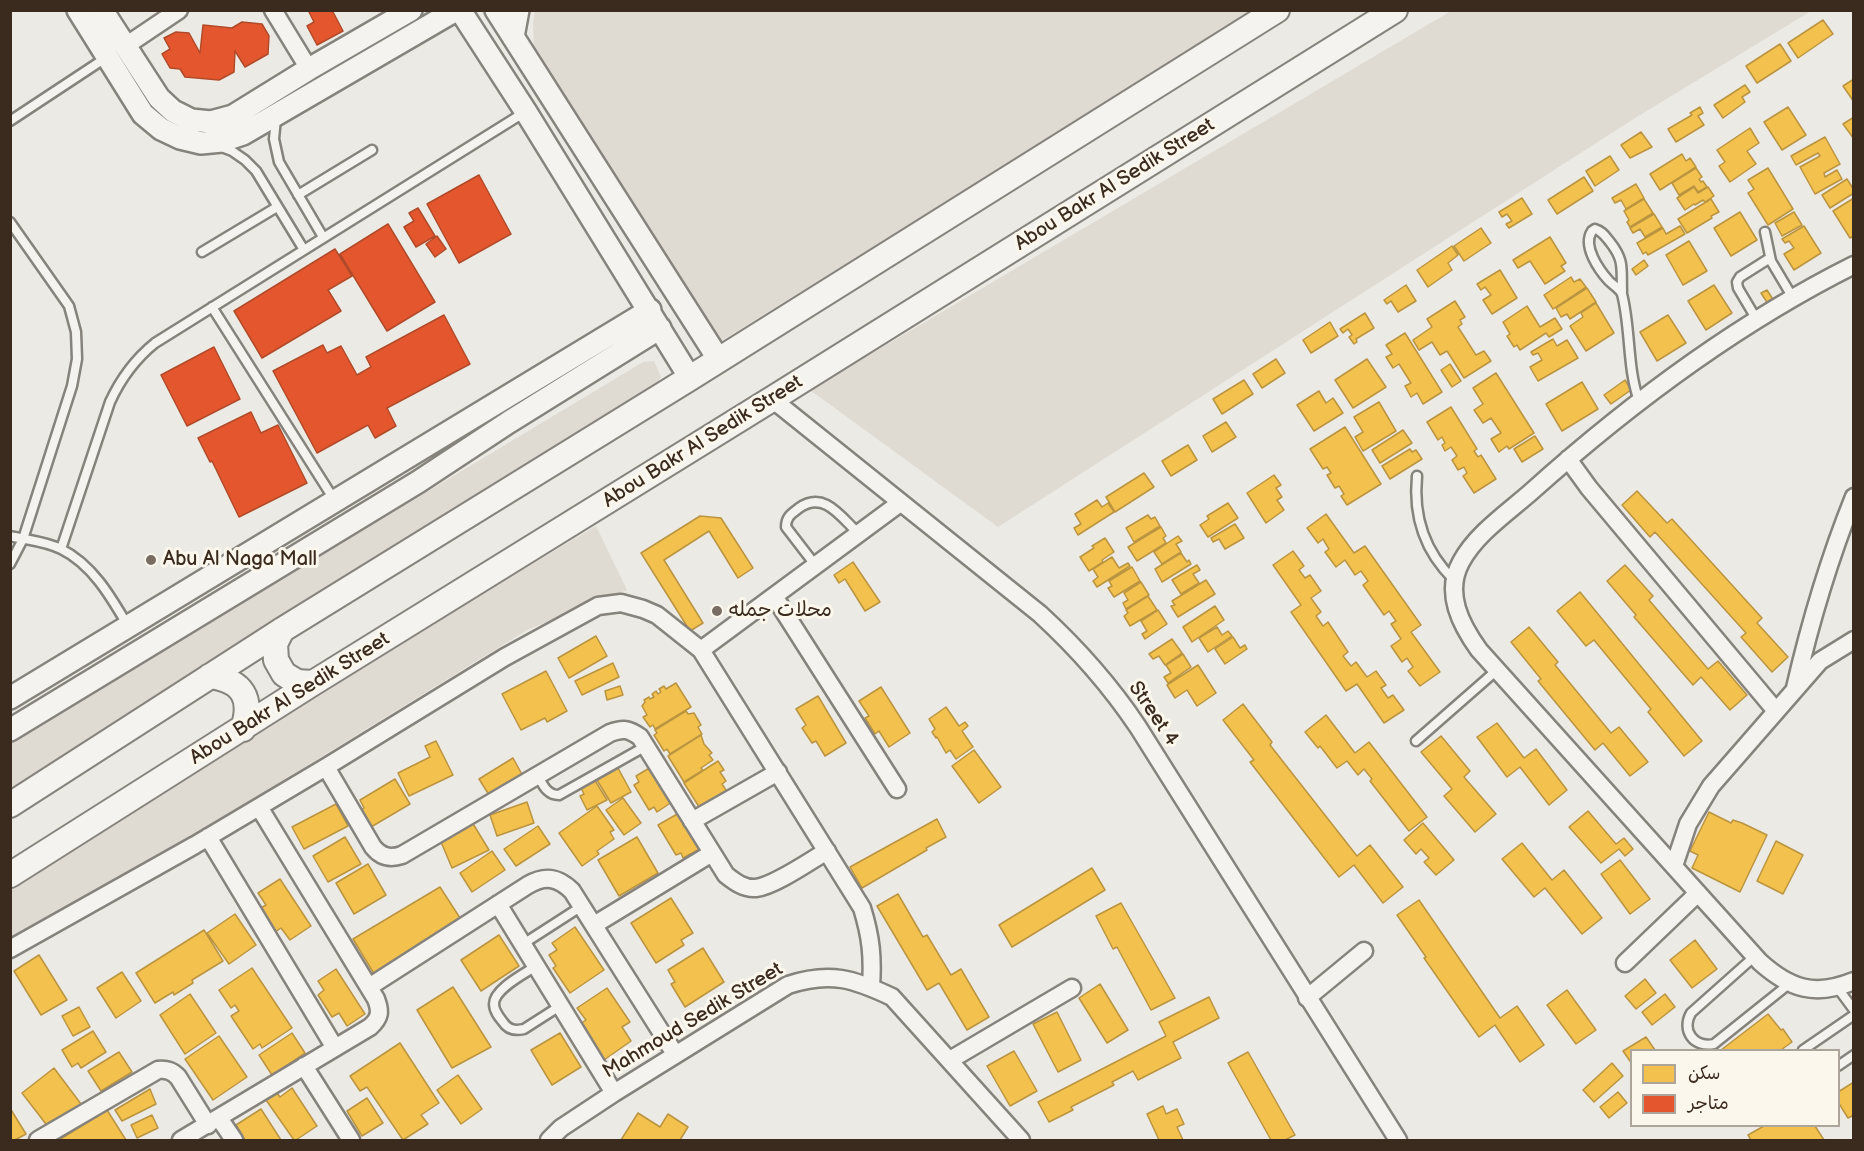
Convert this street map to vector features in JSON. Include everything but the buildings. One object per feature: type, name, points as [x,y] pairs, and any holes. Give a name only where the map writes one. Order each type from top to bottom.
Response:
[{"type":"main road","points":[[10,805],[282,630],[719,360],[1277,10]]},
{"type":"main road","name":"Abou Bakr Al Sedik Street","points":[[10,875],[313,683],[1395,10]]},
{"type":"main road","points":[[282,630],[275,644],[276,660],[284,674],[297,682],[313,683]]},
{"type":"main road","points":[[210,676],[225,678],[238,687],[246,700],[248,715],[243,729]]},
{"type":"street","points":[[78,10],[173,111],[191,120],[211,122],[233,116],[411,10]]},
{"type":"street","points":[[102,10],[116,52],[143,114],[161,129],[180,138],[201,142],[222,141],[243,135],[456,10]]},
{"type":"street","points":[[116,52],[179,10]]},
{"type":"street","points":[[273,10],[309,69]]},
{"type":"street","points":[[460,10],[526,112],[690,378]]},
{"type":"street","points":[[496,10],[719,360]]},
{"type":"street","points":[[513,37],[518,10]]},
{"type":"street","points":[[1854,266],[1757,320],[1639,401],[1568,459],[1491,527],[1471,548],[1460,563],[1455,580],[1454,600],[1459,618],[1479,650],[1774,975],[1789,984],[1814,990],[1837,987],[1854,981]]},
{"type":"street","points":[[10,698],[335,501],[655,319]]},
{"type":"street","points":[[10,730],[418,482],[509,422],[655,319]]},
{"type":"street","name":"Street 4","points":[[772,399],[1040,614],[1098,672],[1138,727],[1398,1140]]},
{"type":"street","points":[[1568,459],[1589,488],[1776,711]]},
{"type":"street","points":[[1794,691],[1823,581],[1854,497]]},
{"type":"street","points":[[701,650],[900,503]]},
{"type":"street","points":[[774,596],[897,789]]},
{"type":"street","points":[[10,949],[259,807],[505,657],[598,606],[621,603],[657,615],[701,650],[848,885],[870,934],[873,960],[871,987]]},
{"type":"street","points":[[1674,866],[1684,834],[1711,786],[1820,661],[1854,640]]},
{"type":"street","points":[[65,665],[77,690]]},
{"type":"street","points":[[326,767],[373,848],[378,854],[394,858],[620,729],[631,731],[640,737],[726,875],[739,885],[755,888],[770,884],[827,851]]},
{"type":"street","points":[[692,821],[778,772]]},
{"type":"street","points":[[182,1140],[378,1020],[380,1009],[376,999],[259,807]]},
{"type":"street","points":[[208,837],[335,1048]]},
{"type":"street","points":[[594,925],[712,853]]},
{"type":"street","points":[[369,987],[539,879],[551,878],[563,882],[572,891],[675,1054]]},
{"type":"street","points":[[1624,963],[1698,893]]},
{"type":"street","points":[[498,904],[614,1093]]},
{"type":"street","points":[[1307,998],[1364,951]]},
{"type":"street","name":"Mahmoud Sedik Street","points":[[549,1140],[561,1128],[614,1093],[788,985],[809,978],[831,977],[871,987],[892,997],[1022,1140]]},
{"type":"street","points":[[950,1060],[1072,988]]},
{"type":"street","points":[[304,1066],[351,1140]]},
{"type":"street","points":[[38,1140],[158,1070],[165,1069],[178,1077],[213,1121],[234,1140]]},
{"type":"lane","points":[[10,121],[116,52]]},
{"type":"lane","points":[[61,549],[110,402],[117,385],[140,355],[155,343],[323,237],[526,112]]},
{"type":"lane","points":[[276,115],[274,133],[279,162],[323,237]]},
{"type":"lane","points":[[201,142],[232,151],[256,171],[304,250]]},
{"type":"lane","points":[[298,195],[372,150]]},
{"type":"lane","points":[[202,252],[278,207]]},
{"type":"lane","points":[[10,222],[69,306],[77,341],[77,360],[72,386],[23,539],[10,564]]},
{"type":"lane","points":[[1622,292],[1604,274],[1595,260],[1589,244],[1592,231],[1602,232],[1620,256],[1633,380],[1639,401]]},
{"type":"lane","points":[[1765,232],[1770,258],[1793,298]]},
{"type":"lane","points":[[1757,320],[1737,282],[1740,277],[1770,258]]},
{"type":"lane","points":[[212,307],[335,501]]},
{"type":"lane","points":[[1417,476],[1416,507],[1422,531],[1435,558],[1455,580]]},
{"type":"lane","points":[[816,566],[786,527],[789,516],[801,506],[810,501],[820,501],[829,506],[858,534]]},
{"type":"lane","points":[[10,536],[39,541],[61,549],[79,561],[113,600],[128,626]]},
{"type":"lane","points":[[1416,741],[1497,670]]},
{"type":"lane","points":[[538,776],[549,792],[559,795],[646,746]]},
{"type":"lane","points":[[523,944],[582,906]]},
{"type":"lane","points":[[1755,956],[1691,1013],[1688,1018],[1688,1032],[1696,1042],[1714,1044],[1789,984]]},
{"type":"lane","points":[[536,966],[500,990],[495,996],[495,1010],[505,1025],[517,1030],[524,1029],[560,1006]]},
{"type":"lane","points":[[1837,987],[1854,1010]]},
{"type":"lane","points":[[1804,1049],[1854,1015]]},
{"type":"lane","points":[[1840,1065],[1854,1056]]},
{"type":"shaded area","points":[[535,11],[1253,11],[721,341],[553,88],[534,54]]},
{"type":"shaded area","points":[[1451,11],[1811,11],[1632,120],[998,527],[810,390]]},
{"type":"shaded area","points":[[654,361],[661,377],[650,391],[11,793],[11,742],[643,362]]},
{"type":"shaded area","points":[[596,526],[627,590],[527,630],[162,855],[11,937],[11,888],[328,686]]},
{"type":"place","name":"Abu Al Naga Mall","points":[[151,560]]},
{"type":"place","name":"محلات جمله","points":[[717,611]]}]
